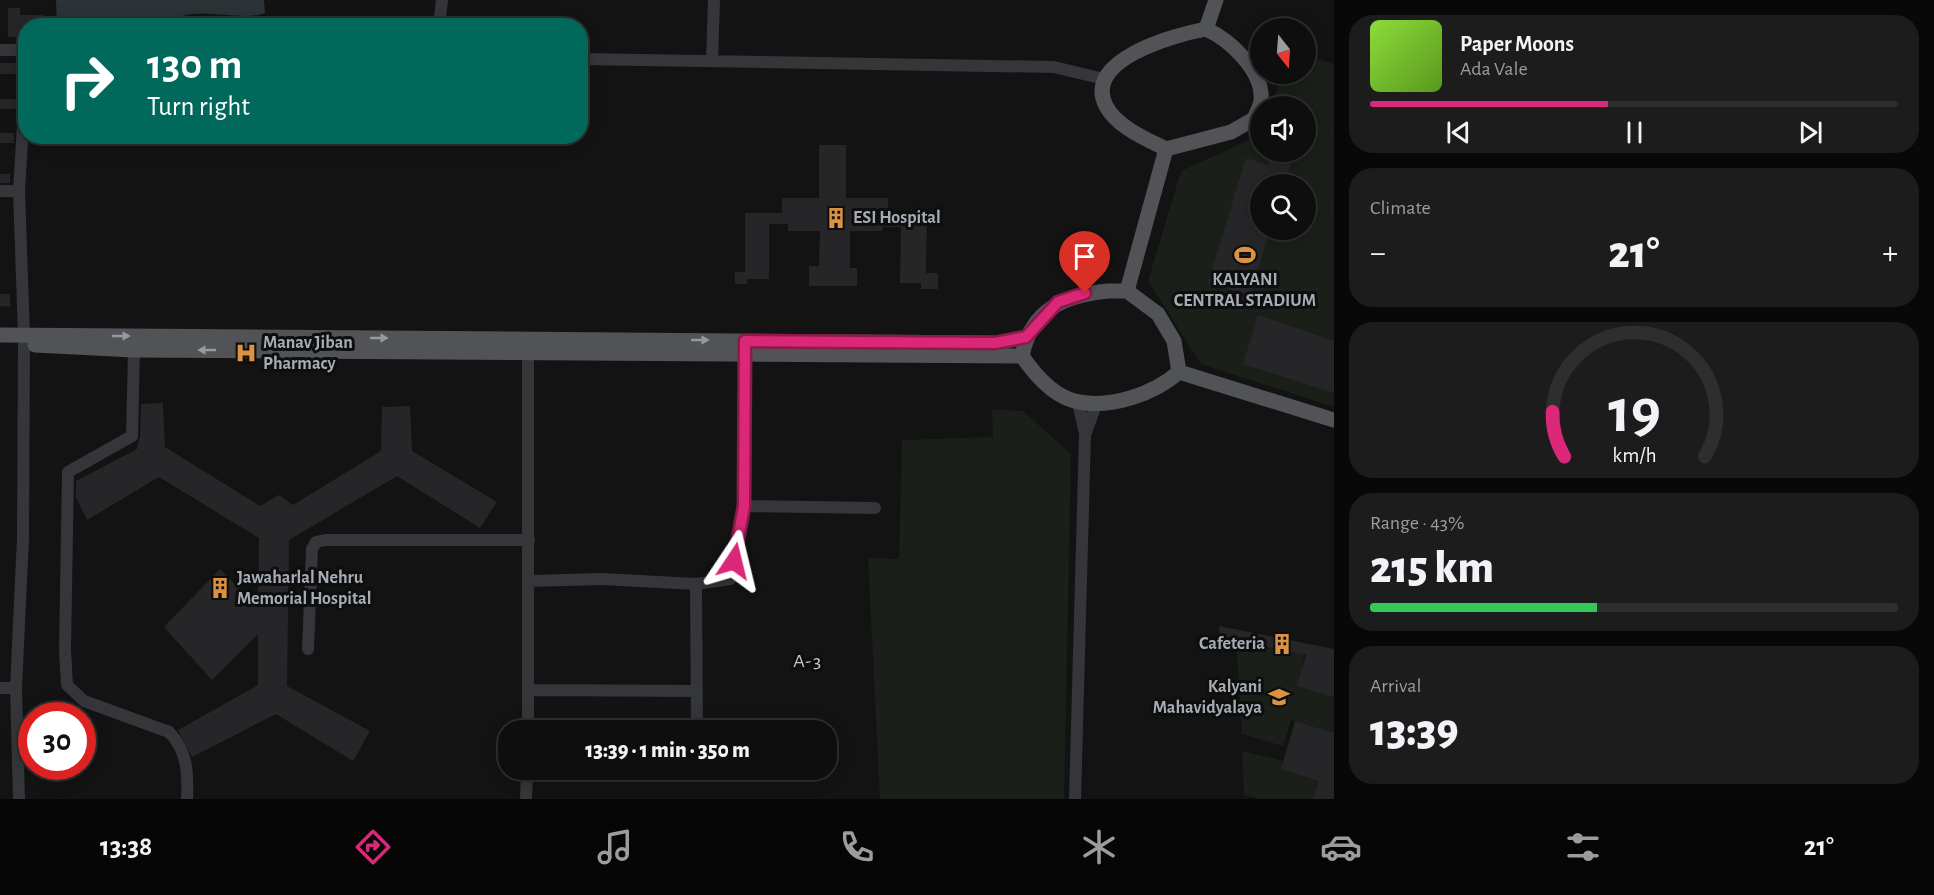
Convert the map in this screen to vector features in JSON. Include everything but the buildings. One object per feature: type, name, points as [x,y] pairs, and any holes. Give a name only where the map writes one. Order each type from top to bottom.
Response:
[{"type":"main road","points":[[1206,29],[1216,0]]},
{"type":"main road","points":[[1206,29],[1221,36],[1252,69],[1261,101],[1254,119],[1231,132],[1166,149],[1122,123],[1106,108],[1101,90],[1107,73],[1133,53],[1182,34],[1206,29]]},
{"type":"main road","points":[[1127,291],[1166,149]]},
{"type":"main road","points":[[1127,291],[1158,314],[1174,341],[1179,372],[1164,385],[1132,396],[1097,402],[1078,402],[1058,393],[1034,374],[1022,356],[1026,337],[1058,302],[1085,293],[1127,291]]},
{"type":"main road","points":[[0,335],[23,340],[134,350],[528,351],[995,343],[1026,337]]},
{"type":"main road","points":[[0,344],[23,340],[745,347],[1022,356]]},
{"type":"main road","points":[[1179,372],[1334,420]]},
{"type":"street","points":[[440,18],[442,0]]},
{"type":"street","points":[[712,61],[714,0]]},
{"type":"street","points":[[0,50],[18,50]]},
{"type":"street","points":[[588,59],[1054,67],[1104,79]]},
{"type":"street","points":[[19,799],[16,688],[23,538],[20,190],[22,144]]},
{"type":"street","points":[[0,191],[20,190]]},
{"type":"street","points":[[529,580],[602,579],[696,584],[730,579],[744,506],[745,347]]},
{"type":"street","points":[[134,350],[132,436],[68,472],[65,650],[67,685],[84,701],[169,732],[179,742],[188,770],[187,799]]},
{"type":"street","points":[[528,351],[528,720]]},
{"type":"street","points":[[1075,799],[1085,435],[1078,402]]},
{"type":"street","points":[[1085,435],[1097,402]]},
{"type":"street","points":[[744,506],[875,508]]},
{"type":"street","points":[[308,649],[312,549],[316,542],[325,540],[529,540]]},
{"type":"street","points":[[696,584],[697,720]]},
{"type":"street","points":[[0,688],[16,688]]},
{"type":"street","points":[[529,690],[697,691]]},
{"type":"street","points":[[526,799],[527,780]]},
{"type":"shaded area","points":[[56,0],[264,0],[265,13],[242,16],[200,14],[176,18],[57,18]]},
{"type":"shaded area","name":"KALYANI CENTRAL STADIUM","points":[[1316,58],[1334,64],[1334,407],[1201,364],[1148,281],[1181,171],[1250,140],[1250,162],[1316,162],[1316,96],[1274,96],[1279,84],[1316,84]]},
{"type":"shaded area","points":[[992,409],[1023,411],[1071,454],[1064,799],[880,799],[868,558],[899,559],[902,440],[993,437]]},
{"type":"shaded area","points":[[1236,640],[1304,654],[1303,665],[1334,697],[1334,733],[1291,720],[1283,746],[1242,734]]},
{"type":"shaded area","points":[[1242,751],[1283,761],[1281,769],[1319,781],[1313,799],[1259,799],[1244,795]]},
{"type":"place","name":"ESI Hospital","points":[[836,218]]},
{"type":"place","name":"KALYANI CENTRAL STADIUM","points":[[1245,255]]},
{"type":"place","name":"Manav Jiban Pharmacy","points":[[246,353]]},
{"type":"place","name":"Jawaharlal Nehru Memorial Hospital","points":[[220,588]]},
{"type":"place","name":"Cafeteria","points":[[1282,644]]},
{"type":"place","name":"Kalyani Mahavidyalaya","points":[[1279,697]]},
{"type":"district","name":"A-3","points":[[808,661]]},
{"type":"route","points":[[734,561],[744,506],[745,341],[995,343],[1026,337],[1037,322],[1058,302],[1085,293]]}]
